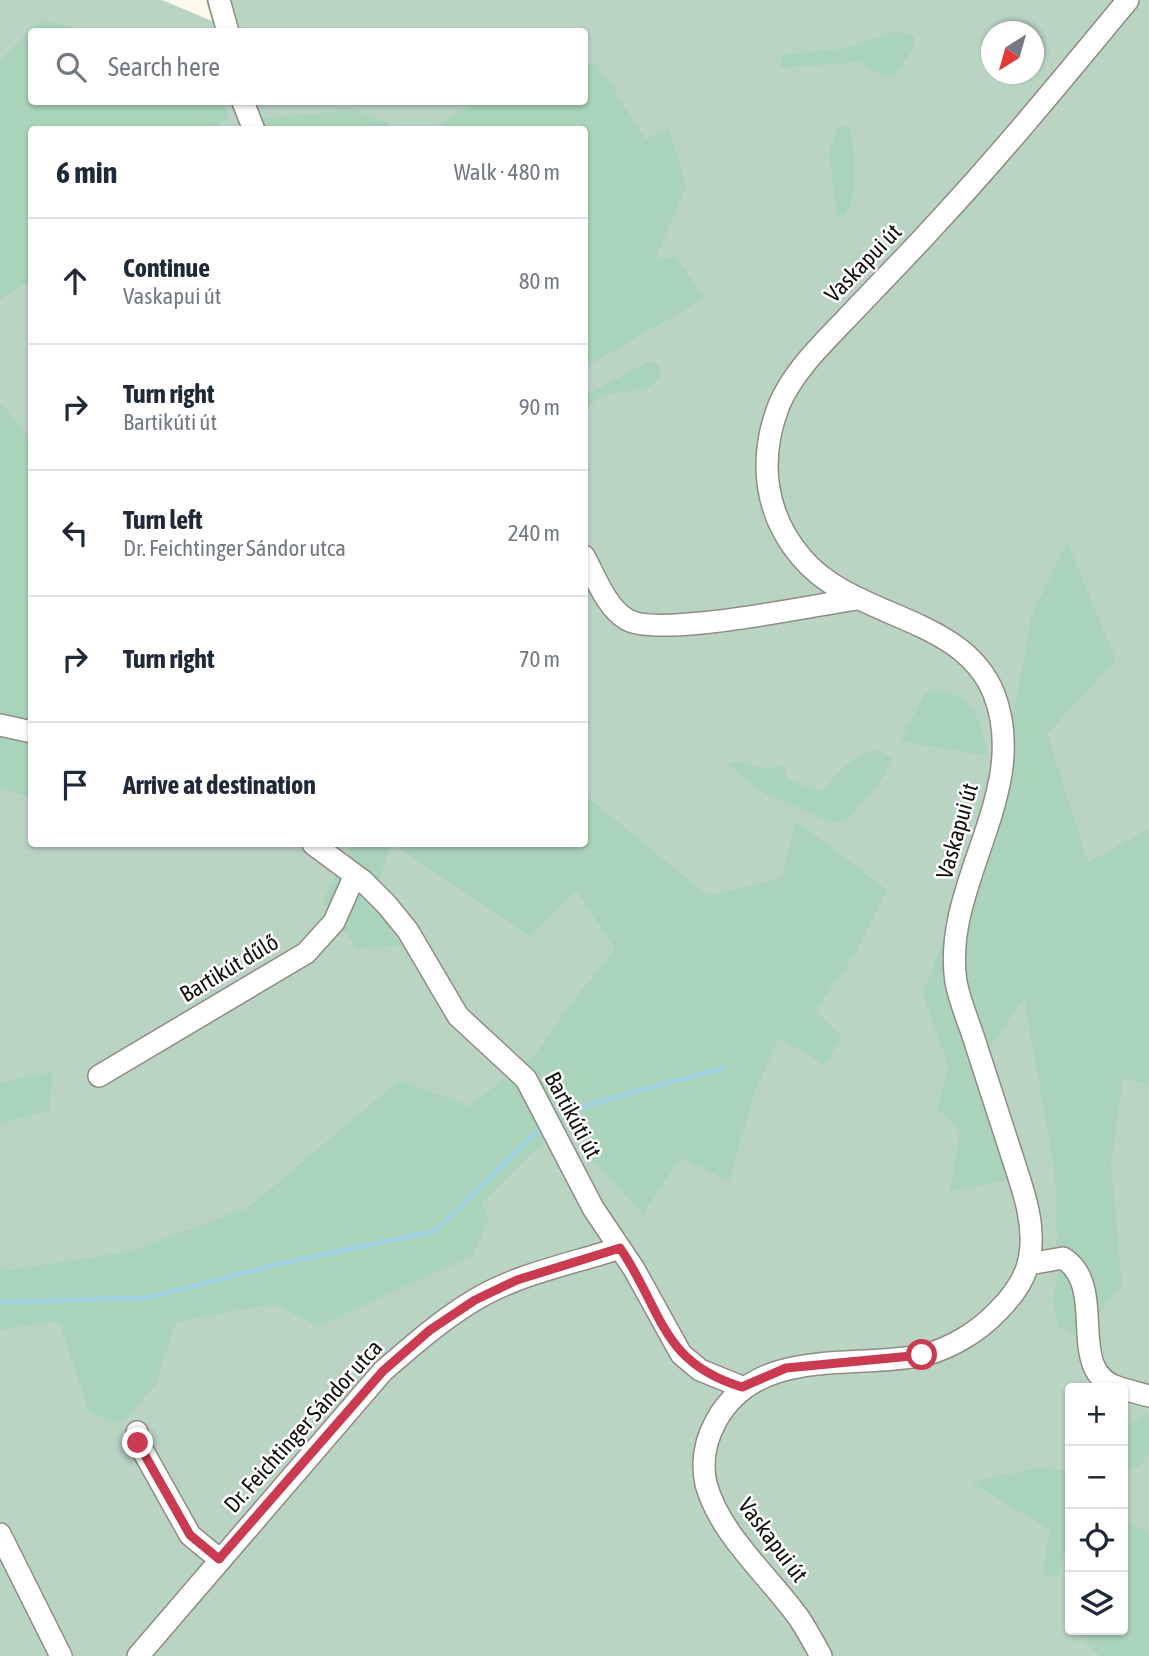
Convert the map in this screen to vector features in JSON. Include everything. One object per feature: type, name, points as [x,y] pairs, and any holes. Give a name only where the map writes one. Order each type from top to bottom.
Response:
[{"type":"street","points":[[219,0],[227,28]]},
{"type":"street","name":"Vaskapui út","points":[[821,1656],[803,1622],[729,1529],[706,1485],[703,1460],[708,1436],[721,1411],[742,1387],[786,1368],[922,1355],[944,1348],[990,1320],[1010,1299],[1029,1264],[1032,1244],[1025,1194],[957,985],[955,963],[958,920],[999,780],[1003,742],[993,691],[978,668],[943,638],[856,598],[804,561],[781,528],[767,491],[766,460],[771,428],[782,398],[814,353],[937,223],[1128,0]]},
{"type":"street","points":[[244,105],[252,126]]},
{"type":"street","points":[[588,563],[612,606],[626,620],[643,625],[719,620],[856,598]]},
{"type":"street","points":[[0,725],[28,731]]},
{"type":"street","name":"Bartikúti út","points":[[317,847],[355,875],[387,905],[408,931],[458,1016],[526,1079],[593,1208],[620,1248],[681,1354],[700,1370],[742,1387]]},
{"type":"street","name":"Bartikút dűlő","points":[[99,1076],[306,953],[334,922],[355,875]]},
{"type":"street","name":"Dr. Feichtinger Sándor utca","points":[[138,1656],[383,1371],[430,1330],[475,1300],[517,1280],[620,1248]]},
{"type":"street","points":[[1029,1264],[1063,1258],[1076,1266],[1083,1281],[1092,1363],[1098,1376],[1107,1383]]},
{"type":"street","points":[[1128,1391],[1149,1396]]},
{"type":"street","points":[[137,1432],[138,1443],[190,1535],[219,1559]]},
{"type":"street","points":[[0,1534],[61,1656]]},
{"type":"green space","points":[[0,0],[162,0],[212,21],[206,0],[1149,0],[1149,1656],[0,1656]]},
{"type":"green space","points":[[41,20],[76,28],[33,28]]},
{"type":"green space","points":[[894,32],[915,35],[913,49],[897,73],[885,77],[859,62],[781,68],[782,55],[845,48]]},
{"type":"green space","points":[[28,33],[28,105],[225,105],[228,118],[219,126],[28,126],[28,282],[0,300],[0,60]]},
{"type":"green space","points":[[597,63],[646,139],[669,129],[686,186],[654,262],[675,256],[705,298],[594,362],[588,361],[588,126],[439,126],[470,105],[588,105],[588,65]]},
{"type":"green space","points":[[357,110],[392,126],[248,126],[258,118]]},
{"type":"green space","points":[[850,126],[855,183],[845,216],[837,215],[829,153],[837,127]]},
{"type":"green space","points":[[648,362],[658,363],[661,377],[642,390],[603,396],[588,407],[588,394]]},
{"type":"green space","points":[[0,402],[28,436],[28,797],[0,788]]},
{"type":"green space","points":[[1067,542],[1116,660],[1047,734],[1088,862],[1149,829],[1149,1085],[1123,1078],[1111,1164],[1122,1283],[1081,1337],[1058,1326],[1053,1300],[1058,1273],[1055,1173],[1024,998],[978,1064],[1009,1180],[950,1191],[960,1131],[937,1108],[949,1067],[923,993],[947,932],[1016,701],[1032,615]]},
{"type":"green space","points":[[934,690],[959,697],[974,712],[983,732],[987,756],[900,741],[925,694]]},
{"type":"green space","points":[[874,749],[892,757],[881,781],[848,819],[833,823],[763,793],[728,764],[742,761],[763,769],[784,765],[787,780],[822,791],[845,765]]},
{"type":"green space","points":[[588,797],[708,896],[782,878],[796,821],[887,890],[856,952],[816,1011],[842,1037],[825,1065],[779,1038],[755,1091],[729,1181],[681,1158],[643,1214],[562,1125],[481,1203],[489,1219],[472,1256],[318,1326],[274,1304],[176,1322],[155,1386],[120,1425],[89,1411],[59,1321],[0,1330],[0,1268],[8,1270],[128,1252],[249,1207],[400,1080],[469,1106],[534,1056],[575,998],[615,950],[576,890],[530,936],[397,847],[588,847]]},
{"type":"green space","points":[[351,847],[390,847],[372,902],[402,946],[356,948],[322,901]]},
{"type":"green space","points":[[53,1071],[49,1110],[0,1124],[0,1083]]},
{"type":"green space","points":[[1149,1414],[1149,1454],[1139,1466],[1128,1472],[1128,1446],[1128,1424]]},
{"type":"green space","points":[[1035,1468],[1065,1470],[1065,1549],[1058,1576],[1043,1574],[1050,1530],[971,1482]]},
{"type":"green space","points":[[1128,1521],[1149,1533],[1149,1656],[1100,1656],[1086,1643],[1088,1635],[1128,1635]]},
{"type":"waterway","points":[[561,1112],[724,1068]]},
{"type":"waterway","points":[[0,1302],[147,1298],[279,1264],[435,1231],[540,1129]]},
{"type":"route","points":[[138,1443],[190,1535],[219,1559],[383,1371],[430,1330],[475,1300],[517,1280],[620,1248],[681,1354],[700,1370],[722,1381],[742,1387],[786,1368],[922,1355]]}]
